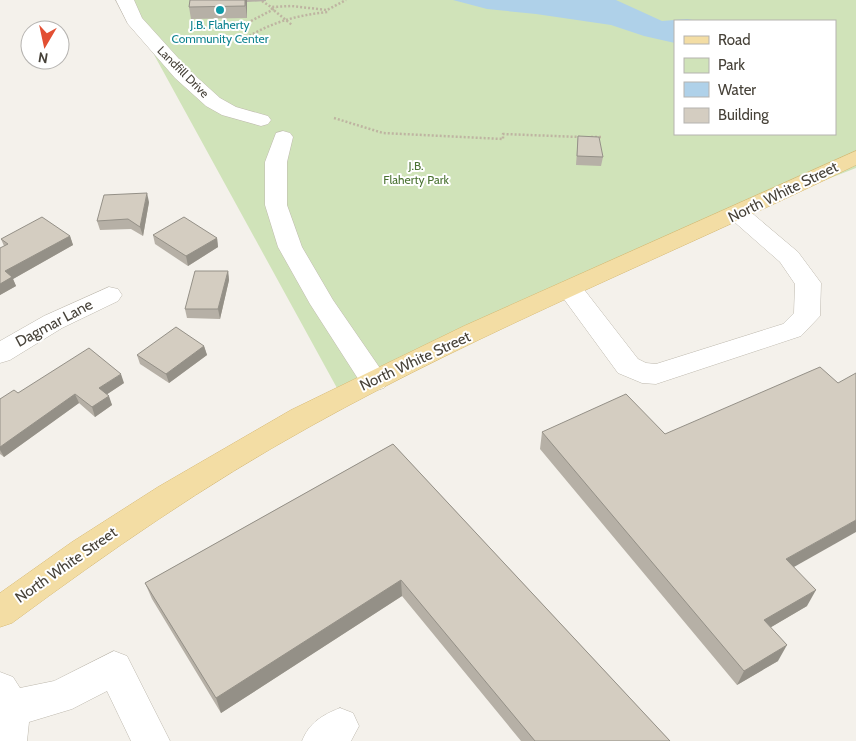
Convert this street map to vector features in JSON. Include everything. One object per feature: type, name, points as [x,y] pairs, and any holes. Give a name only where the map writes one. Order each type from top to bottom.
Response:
[{"type":"main road","name":"North White Street","points":[[0,612],[147,508],[278,431],[374,381],[570,289],[739,214],[856,157]]},
{"type":"street","name":"Landfill Drive","points":[[125,0],[134,20],[182,74],[213,102],[229,112],[261,120]]},
{"type":"street","points":[[283,137],[276,162],[276,205],[290,247],[323,304],[374,381]]},
{"type":"street","points":[[570,289],[628,366],[642,373],[656,374],[792,330],[807,316],[808,283],[789,258],[739,214]]},
{"type":"street","name":"Dagmar Lane","points":[[0,353],[53,322],[109,295]]},
{"type":"street","points":[[7,713],[59,697],[114,668],[151,741]]},
{"type":"path","points":[[246,38],[267,25],[283,19],[305,14],[328,12],[346,0]]},
{"type":"path","points":[[262,1],[283,19],[292,24]]},
{"type":"path","points":[[251,21],[278,7],[290,6],[328,12]]},
{"type":"path","points":[[334,118],[383,134],[411,136],[503,139],[503,134],[557,134],[601,137]]},
{"type":"path","points":[[510,134],[510,141]]},
{"type":"green space","name":"J.B. Flaherty Park","points":[[124,0],[856,0],[856,168],[745,211],[343,399]]},
{"type":"water","points":[[453,0],[616,0],[662,21],[674,20],[674,43],[644,36],[611,25],[487,9]]},
{"type":"building","points":[[190,0],[245,0],[245,6],[189,7]]},
{"type":"building","points":[[578,136],[599,137],[603,157],[577,156]]},
{"type":"building","points":[[147,193],[140,227],[128,219],[97,221],[104,195]]},
{"type":"building","points":[[42,217],[70,236],[5,271],[12,277],[0,284],[0,248],[8,244],[1,239]]},
{"type":"building","points":[[184,217],[217,238],[186,256],[153,235]]},
{"type":"building","points":[[195,271],[228,271],[218,309],[185,309]]},
{"type":"building","points":[[176,327],[204,346],[166,374],[137,355]]},
{"type":"building","points":[[89,348],[121,374],[99,388],[109,396],[92,407],[75,394],[0,447],[0,399],[14,390],[18,393]]},
{"type":"building","points":[[820,367],[838,383],[856,373],[856,520],[786,559],[816,590],[764,620],[787,645],[744,671],[542,432],[626,394],[665,434]]},
{"type":"building","points":[[393,444],[670,741],[535,741],[401,580],[216,698],[145,583]]},
{"type":"place","name":"J.B. Flaherty Community Center","points":[[220,10]]}]
